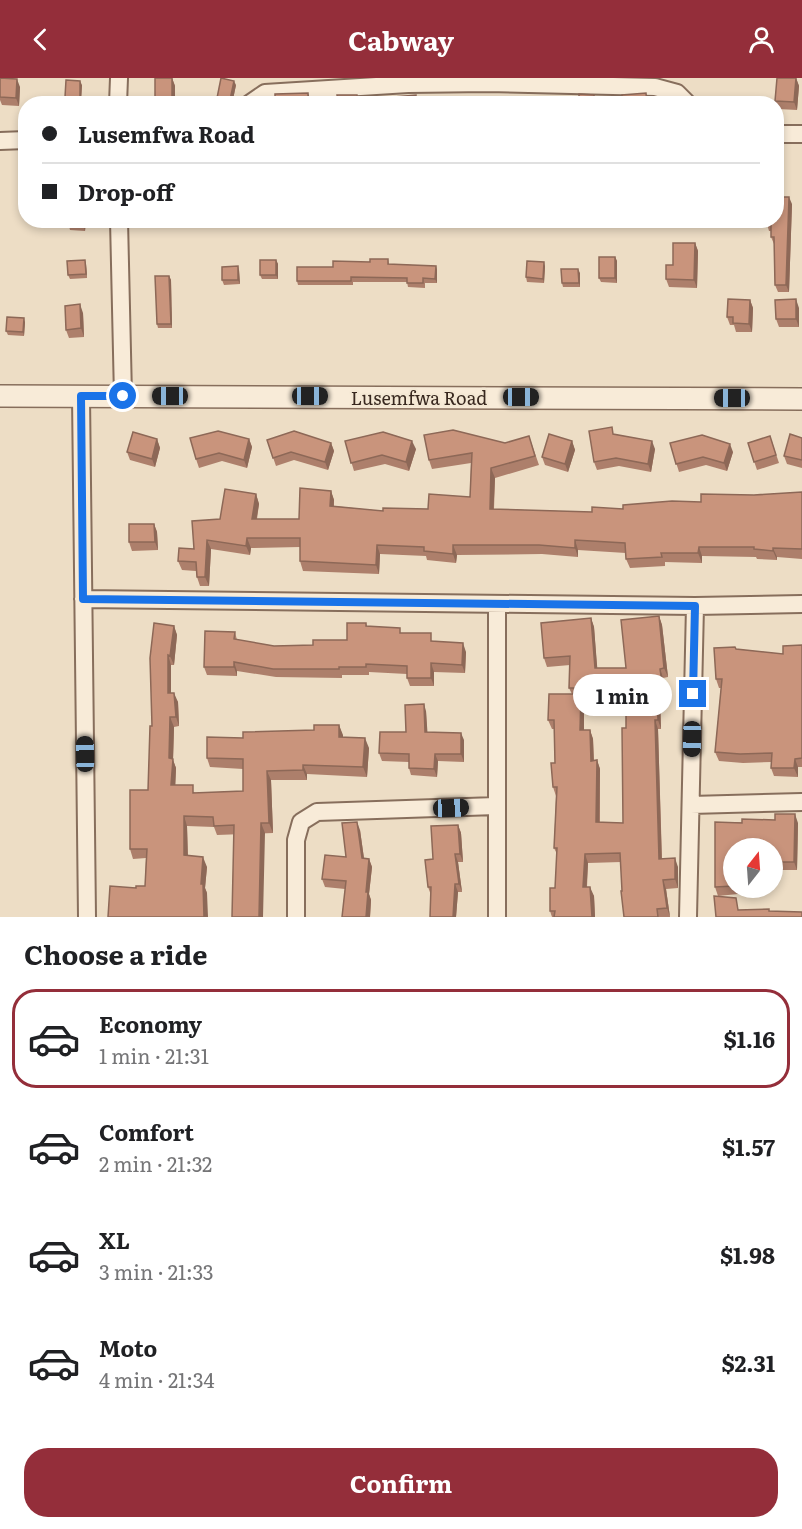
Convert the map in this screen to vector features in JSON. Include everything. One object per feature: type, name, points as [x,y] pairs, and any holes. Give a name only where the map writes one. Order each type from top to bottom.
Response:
[{"type":"street","points":[[118,96],[119,78]]},
{"type":"street","points":[[261,96],[265,93],[298,90],[408,84],[488,83],[655,87],[677,93],[680,96]]},
{"type":"street","points":[[784,134],[802,134]]},
{"type":"street","points":[[0,141],[18,140]]},
{"type":"street","points":[[119,228],[123,396]]},
{"type":"street","name":"Lusemfwa Road","points":[[0,396],[802,399]]},
{"type":"street","points":[[81,396],[87,917]]},
{"type":"street","points":[[83,599],[695,606],[802,604]]},
{"type":"street","points":[[497,604],[497,917]]},
{"type":"street","points":[[688,917],[695,606]]},
{"type":"street","points":[[691,805],[802,802]]},
{"type":"street","points":[[296,917],[296,840],[301,822],[316,812],[496,806]]},
{"type":"building","points":[[0,78],[17,79],[16,98],[0,97]]},
{"type":"building","points":[[155,78],[172,78],[172,96],[155,96]]},
{"type":"building","points":[[221,78],[234,81],[231,96],[217,96]]},
{"type":"building","points":[[777,78],[796,78],[794,102],[784,101],[784,96],[775,96]]},
{"type":"building","points":[[66,80],[80,81],[80,96],[65,96]]},
{"type":"building","points":[[308,93],[308,96],[275,96],[275,94]]},
{"type":"building","points":[[646,93],[646,96],[622,96]]},
{"type":"building","points":[[784,197],[789,197],[786,285],[775,285],[774,237],[771,237],[771,228],[784,228]]},
{"type":"building","points":[[673,243],[695,243],[694,280],[666,279],[666,265],[673,265]]},
{"type":"building","points":[[599,257],[615,257],[615,278],[599,278]]},
{"type":"building","points":[[370,259],[388,259],[388,264],[436,266],[435,279],[423,278],[423,283],[407,283],[407,278],[351,277],[351,281],[297,281],[297,267],[333,267],[333,261],[370,262]]},
{"type":"building","points":[[85,260],[86,274],[68,275],[67,261]]},
{"type":"building","points":[[260,260],[276,260],[276,275],[260,275]]},
{"type":"building","points":[[527,261],[544,262],[543,279],[526,277]]},
{"type":"building","points":[[238,266],[238,280],[222,280],[222,267]]},
{"type":"building","points":[[561,269],[578,269],[579,283],[562,283]]},
{"type":"building","points":[[155,276],[169,276],[171,324],[157,324]]},
{"type":"building","points":[[728,299],[750,300],[749,324],[733,323],[733,317],[727,317]]},
{"type":"building","points":[[796,299],[796,319],[776,319],[775,300]]},
{"type":"building","points":[[80,304],[81,328],[66,330],[65,306]]},
{"type":"building","points":[[7,317],[24,318],[23,332],[6,331]]},
{"type":"building","points":[[612,427],[613,434],[652,441],[648,464],[616,458],[594,462],[589,431]]},
{"type":"building","points":[[453,430],[505,443],[529,436],[535,456],[491,468],[490,509],[592,512],[592,507],[623,509],[623,505],[672,501],[701,502],[701,494],[754,495],[802,492],[802,549],[773,548],[773,551],[754,549],[754,547],[699,547],[698,553],[661,553],[662,557],[626,559],[625,543],[575,540],[575,548],[539,545],[453,545],[453,554],[424,551],[424,547],[377,545],[376,565],[300,561],[300,538],[247,538],[246,546],[207,540],[205,577],[197,577],[196,562],[178,561],[179,548],[194,549],[192,521],[220,519],[225,489],[256,494],[252,519],[299,519],[300,488],[331,491],[330,506],[383,511],[383,508],[428,509],[429,494],[470,497],[472,453],[429,460],[424,435]]},
{"type":"building","points":[[218,431],[249,439],[244,460],[219,453],[196,459],[190,438]]},
{"type":"building","points":[[294,431],[331,443],[325,462],[291,452],[273,458],[267,440]]},
{"type":"building","points":[[133,432],[157,439],[152,459],[127,452]]},
{"type":"building","points":[[383,432],[412,441],[406,462],[382,455],[351,463],[345,441]]},
{"type":"building","points":[[549,434],[572,441],[565,464],[542,457]]},
{"type":"building","points":[[790,434],[802,438],[802,460],[784,456]]},
{"type":"building","points":[[702,435],[730,444],[724,463],[703,457],[676,464],[670,443]]},
{"type":"building","points":[[770,436],[776,455],[754,462],[748,443]]},
{"type":"building","points":[[129,524],[154,524],[155,542],[129,542]]},
{"type":"building","points":[[659,616],[664,668],[660,669],[663,689],[657,690],[658,720],[655,720],[659,859],[675,858],[675,879],[663,880],[667,908],[657,909],[658,917],[624,917],[620,853],[585,854],[583,887],[590,887],[592,917],[554,917],[555,911],[550,911],[550,888],[555,888],[557,787],[553,787],[551,763],[555,763],[554,720],[548,720],[549,694],[581,694],[580,730],[590,730],[591,761],[597,760],[596,822],[623,823],[622,728],[626,728],[626,688],[569,688],[570,656],[544,658],[541,623],[591,618],[595,668],[626,668],[621,620]]},
{"type":"building","points":[[154,623],[174,626],[170,656],[168,655],[168,693],[174,693],[176,717],[170,717],[169,758],[173,759],[171,785],[193,785],[193,793],[243,791],[243,759],[207,758],[207,737],[243,738],[243,732],[314,730],[314,725],[339,725],[339,737],[365,738],[363,767],[303,765],[303,770],[267,771],[269,823],[261,823],[259,917],[232,917],[234,825],[214,826],[213,817],[184,816],[184,855],[203,857],[201,884],[203,884],[204,917],[108,917],[110,886],[136,888],[136,886],[145,886],[147,849],[130,849],[130,790],[148,790],[150,726],[152,726],[150,658]]},
{"type":"building","points":[[347,623],[400,628],[400,633],[431,633],[431,641],[463,643],[462,665],[431,663],[431,678],[407,678],[407,666],[366,664],[366,667],[339,667],[339,669],[273,669],[234,662],[234,667],[204,667],[205,631],[235,632],[234,639],[274,646],[313,645],[313,640],[347,640]]},
{"type":"building","points":[[802,645],[802,758],[795,759],[794,768],[771,768],[772,753],[715,752],[722,679],[716,679],[714,648],[735,647],[736,649],[783,654],[783,646]]},
{"type":"building","points":[[424,704],[425,732],[461,733],[461,754],[435,754],[434,769],[409,768],[409,754],[379,753],[380,732],[406,732],[405,705]]},
{"type":"building","points":[[775,814],[795,814],[794,862],[783,862],[783,838],[723,838],[723,887],[715,887],[715,822],[742,823],[742,819],[775,820]]},
{"type":"building","points":[[357,822],[362,858],[369,859],[366,917],[342,917],[346,881],[322,879],[325,855],[346,857],[342,823]]},
{"type":"building","points":[[458,825],[460,854],[455,854],[459,884],[455,884],[453,917],[430,917],[431,887],[428,887],[425,860],[433,859],[431,826]]},
{"type":"building","points":[[714,896],[736,898],[738,910],[769,909],[769,911],[802,912],[802,917],[716,917]]},
{"type":"route","points":[[123,396],[81,396],[83,599],[695,606],[693,694]]}]
